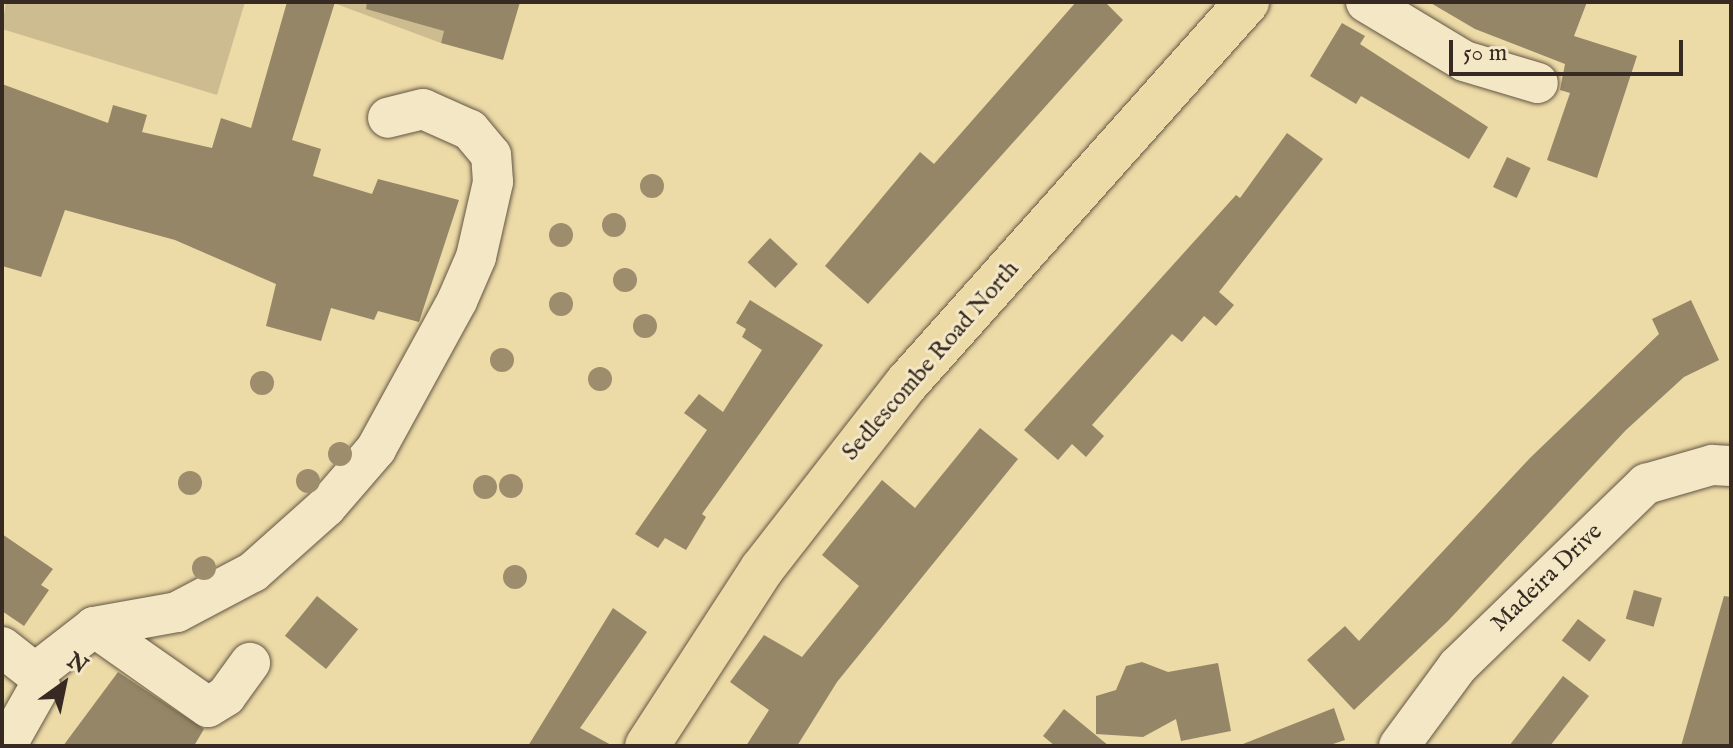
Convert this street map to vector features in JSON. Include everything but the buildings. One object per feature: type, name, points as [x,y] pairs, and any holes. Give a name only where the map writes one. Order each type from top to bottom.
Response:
[{"type":"highway","name":"Sedlescombe Road North","points":[[647,746],[762,569],[907,383],[1247,2]]},
{"type":"street","points":[[1366,2],[1464,61],[1538,83]]},
{"type":"street","points":[[35,673],[94,627],[177,612],[253,572],[326,507],[376,449],[414,388],[476,257],[493,182],[491,155],[470,130],[423,109],[388,118]]},
{"type":"street","name":"Madeira Drive","points":[[1399,746],[1458,666],[1646,484],[1712,465],[1731,466]]},
{"type":"street","points":[[94,627],[208,707],[226,696],[250,663]]},
{"type":"street","points":[[2,647],[35,673],[38,698],[6,746]]},
{"type":"shaded area","points":[[6,2],[245,2],[217,95],[2,29]]},
{"type":"shaded area","points":[[331,2],[452,2],[441,43]]}]
